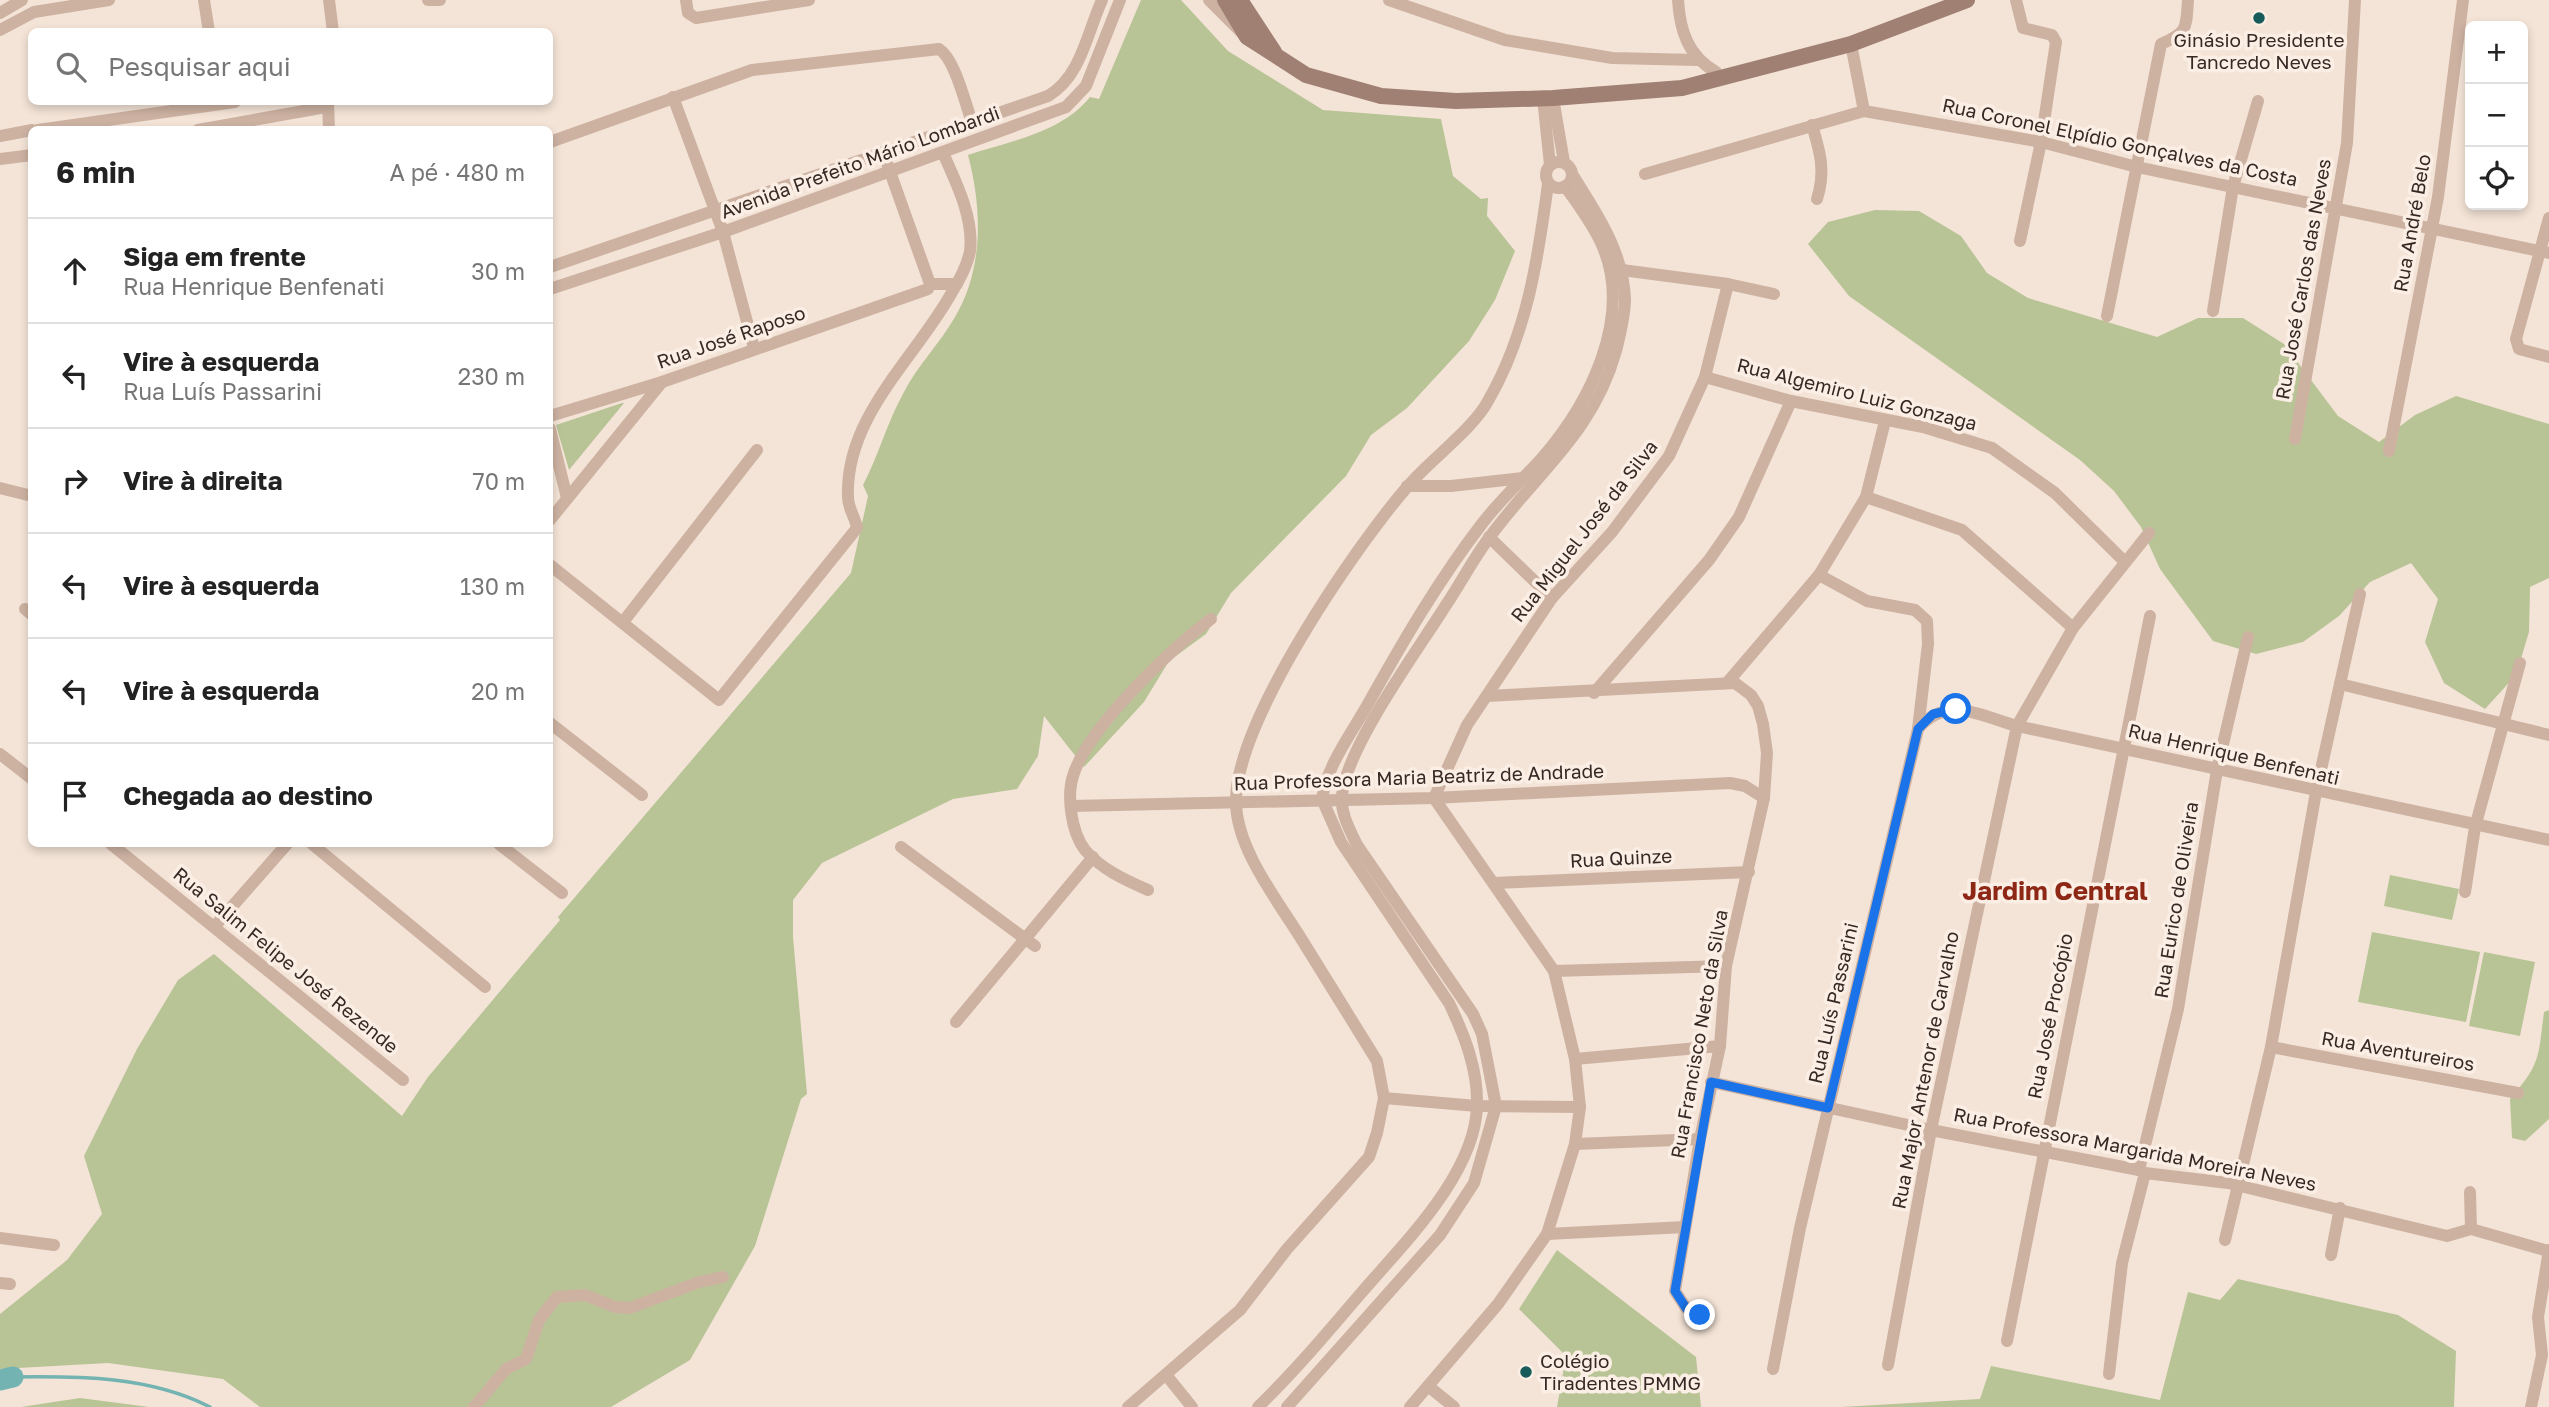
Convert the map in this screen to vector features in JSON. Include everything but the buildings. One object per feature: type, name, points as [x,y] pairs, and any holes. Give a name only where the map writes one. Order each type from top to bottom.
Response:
[{"type":"main road","points":[[1226,0],[1247,37],[1306,75],[1381,96],[1456,101],[1548,98],[1682,88],[1851,44],[1967,0]]},
{"type":"main road","points":[[1240,0],[1277,57]]},
{"type":"street","points":[[0,13],[22,0]]},
{"type":"street","points":[[0,30],[34,12],[109,0]]},
{"type":"street","points":[[204,0],[208,28]]},
{"type":"street","points":[[329,0],[332,28]]},
{"type":"street","points":[[428,0],[440,0]]},
{"type":"street","points":[[686,0],[688,13],[696,18],[809,0]]},
{"type":"street","name":"Avenida Prefeito Mário Lombardi","points":[[553,266],[1048,96],[1062,88],[1071,76],[1102,0]]},
{"type":"street","name":"Avenida Prefeito Mário Lombardi","points":[[553,288],[723,232],[1066,107],[1086,86],[1120,0]]},
{"type":"street","points":[[1209,0],[1229,24],[1247,37]]},
{"type":"street","points":[[1389,0],[1505,40],[1612,58],[1697,60]]},
{"type":"street","points":[[1678,0],[1684,38],[1697,60],[1716,72],[1705,83]]},
{"type":"street","points":[[2016,0],[2024,28],[2052,35],[2056,42],[2041,142],[2020,242]]},
{"type":"street","points":[[2107,316],[2161,44],[2179,36],[2186,29],[2188,0]]},
{"type":"street","name":"Rua José Carlos das Neves","points":[[2295,439],[2347,142],[2355,0]]},
{"type":"street","name":"Rua André Belo","points":[[2389,451],[2431,229],[2463,0]]},
{"type":"street","points":[[1851,44],[1864,111]]},
{"type":"street","points":[[553,141],[752,70],[939,49],[945,54],[957,79],[972,121]]},
{"type":"street","points":[[1071,76],[1086,86]]},
{"type":"street","points":[[673,97],[723,232],[754,348]]},
{"type":"street","points":[[1287,1407],[1440,1235],[1464,1202],[1481,1163],[1496,1106],[1482,1034],[1473,1014],[1357,845],[1348,825],[1342,799],[1344,785],[1365,735],[1489,537],[1581,429],[1610,371],[1625,302],[1622,270],[1611,238],[1564,162],[1548,98]]},
{"type":"street","points":[[1128,1407],[1240,1310],[1287,1249],[1368,1157],[1377,1133],[1384,1098],[1377,1061],[1267,886],[1252,858],[1236,804],[1249,741],[1284,668],[1336,584],[1407,486],[1487,404],[1518,342],[1528,306],[1548,184],[1545,173],[1550,165],[1548,98]]},
{"type":"street","points":[[2213,312],[2234,187],[2258,101]]},
{"type":"street","points":[[65,126],[207,105]]},
{"type":"street","points":[[220,105],[224,126],[322,105]]},
{"type":"street","points":[[327,105],[329,126]]},
{"type":"street","name":"Rua Coronel Elpídio Gonçalves da Costa","points":[[1645,174],[1864,111],[2041,142],[2137,167],[2546,252]]},
{"type":"street","points":[[1812,125],[1823,169],[1817,199]]},
{"type":"street","points":[[0,135],[28,132]]},
{"type":"street","points":[[883,152],[892,172],[927,288]]},
{"type":"street","points":[[553,567],[719,700],[857,528],[848,496],[859,438],[877,401],[957,284],[970,250],[967,218],[959,189],[943,153]]},
{"type":"street","points":[[0,159],[28,156]]},
{"type":"street","points":[[1550,165],[1564,162]]},
{"type":"street","points":[[1565,187],[1572,174]]},
{"type":"street","points":[[1548,184],[1556,188],[1565,187]]},
{"type":"street","points":[[1258,1407],[1294,1371],[1436,1203],[1467,1150],[1477,1106],[1472,1059],[1449,1003],[1341,842],[1322,799],[1335,762],[1415,623],[1481,524],[1523,478],[1579,409],[1604,349],[1612,309],[1612,278],[1602,246],[1565,187]]},
{"type":"street","points":[[2549,218],[2546,252],[2516,339],[2522,351],[2549,356]]},
{"type":"street","points":[[1622,270],[1728,284],[1774,294]]},
{"type":"street","name":"Rua José Raposo","points":[[553,415],[662,382],[927,288],[957,284]]},
{"type":"street","name":"Rua Miguel José da Silva","points":[[1434,798],[1467,725],[1552,598],[1612,532],[1669,456],[1705,377],[1728,284]]},
{"type":"street","name":"Rua Algemiro Luiz Gonzaga","points":[[1705,377],[1791,401],[1923,427],[1992,448],[2055,493],[2125,562]]},
{"type":"street","points":[[553,516],[662,382]]},
{"type":"street","points":[[1594,693],[1709,560],[1739,517],[1791,401]]},
{"type":"street","points":[[1487,696],[1594,693],[1727,683],[1818,575],[1866,497],[1885,421]]},
{"type":"street","points":[[553,441],[567,498]]},
{"type":"street","points":[[624,622],[757,450]]},
{"type":"street","points":[[1407,486],[1451,486],[1523,478]]},
{"type":"street","points":[[0,488],[28,495]]},
{"type":"street","points":[[1866,497],[1962,530],[2073,628]]},
{"type":"street","name":"Rua Major Antenor de Carvalho","points":[[1888,1365],[1931,1130],[2017,726],[2073,628],[2149,533]]},
{"type":"street","points":[[1489,537],[1552,598]]},
{"type":"street","name":"Rua Luís Passarini","points":[[1773,1369],[1828,1108],[1918,729],[1928,644],[1927,621],[1914,610],[1867,601],[1818,575]]},
{"type":"street","points":[[2225,1240],[2241,1186],[2272,1047],[2316,792],[2360,594]]},
{"type":"street","name":"Rua José Procópio","points":[[2007,1341],[2150,616]]},
{"type":"street","points":[[1147,890],[1121,878],[1084,849],[1076,832],[1069,790],[1074,771],[1112,715],[1154,668],[1211,619]]},
{"type":"street","name":"Rua Eurico de Oliveira","points":[[2109,1374],[2122,1263],[2178,1009],[2217,770],[2248,637]]},
{"type":"street","points":[[2465,892],[2475,827],[2520,663]]},
{"type":"street","name":"Rua Francisco Neto da Silva","points":[[1700,1315],[1686,1308],[1675,1291],[1700,1139],[1720,1046],[1726,966],[1764,798],[1767,752],[1758,706],[1744,688],[1727,683]]},
{"type":"street","points":[[2340,684],[2503,726],[2549,735]]},
{"type":"street","name":"Rua Henrique Benfenati","points":[[1918,729],[1933,714],[1948,709],[2475,827],[2549,841]]},
{"type":"street","points":[[553,725],[642,795]]},
{"type":"street","points":[[0,754],[28,776]]},
{"type":"street","name":"Rua Professora Maria Beatriz de Andrade","points":[[1072,807],[1434,798],[1730,783],[1745,786],[1764,798]]},
{"type":"street","points":[[1410,1407],[1497,1304],[1547,1234],[1575,1144],[1580,1107],[1575,1059],[1554,971],[1434,798]]},
{"type":"street","name":"Rua Salim Felipe José Rezende","points":[[115,847],[403,1080]]},
{"type":"street","points":[[215,926],[284,847]]},
{"type":"street","points":[[316,847],[485,987]]},
{"type":"street","points":[[503,847],[562,893]]},
{"type":"street","points":[[901,847],[1030,943]]},
{"type":"street","points":[[956,1022],[1030,943],[1093,857]]},
{"type":"street","name":"Rua Quinze","points":[[1494,883],[1749,872]]},
{"type":"street","points":[[1554,971],[1726,966]]},
{"type":"street","points":[[1575,1059],[1720,1046]]},
{"type":"street","name":"Rua Aventureiros","points":[[2272,1047],[2518,1093]]},
{"type":"street","name":"Rua Professora Margarida Moreira Neves","points":[[1711,1082],[1931,1130],[2142,1171],[2241,1186],[2447,1236],[2470,1229],[2549,1251]]},
{"type":"street","points":[[1384,1098],[1477,1106],[1580,1107]]},
{"type":"street","points":[[1575,1144],[1700,1139]]},
{"type":"street","points":[[2470,1192],[2470,1229]]},
{"type":"street","points":[[2331,1255],[2340,1208]]},
{"type":"street","points":[[1547,1234],[1685,1227]]},
{"type":"street","points":[[0,1238],[54,1245]]},
{"type":"street","points":[[2531,1407],[2546,1355],[2538,1317],[2549,1251]]},
{"type":"street","points":[[474,1407],[506,1369],[526,1359],[539,1320],[557,1297],[585,1295],[615,1307],[630,1308],[699,1282],[723,1277]]},
{"type":"street","points":[[1167,1376],[1192,1407]]},
{"type":"street","points":[[1428,1386],[1454,1407]]},
{"type":"green space","points":[[1141,0],[1181,0],[1228,51],[1323,110],[1441,119],[1453,176],[1481,199],[1488,198],[1487,216],[1515,251],[1495,300],[1469,341],[1407,408],[1371,435],[1346,476],[1231,593],[1206,634],[1169,661],[1144,702],[1084,767],[1044,716],[1038,756],[1017,789],[953,799],[822,863],[793,900],[793,937],[807,1094],[801,1099],[755,1246],[690,1360],[611,1407],[260,1407],[223,1379],[108,1363],[0,1369],[0,1314],[67,1260],[102,1214],[84,1156],[137,1049],[178,980],[214,954],[402,1116],[428,1077],[560,920],[558,917],[851,573],[868,496],[863,485],[898,403],[955,317],[971,278],[976,258],[978,217],[968,155],[1034,134],[1065,119],[1090,97],[1099,99]]},
{"type":"green space","points":[[1875,210],[1919,211],[1961,236],[1987,273],[2028,298],[2157,337],[2198,318],[2243,318],[2284,344],[2338,416],[2379,442],[2415,415],[2456,396],[2549,424],[2549,578],[2530,587],[2529,632],[2516,675],[2485,709],[2444,683],[2425,642],[2438,599],[2411,563],[2370,582],[2339,616],[2303,642],[2256,654],[2213,641],[2160,569],[2141,527],[2114,491],[2080,460],[1849,296],[1808,244],[1828,222]]},
{"type":"green space","points":[[624,403],[569,470],[556,425]]},
{"type":"green space","points":[[2390,875],[2459,889],[2452,920],[2384,906]]},
{"type":"green space","points":[[2372,932],[2480,952],[2466,1022],[2358,1002]]},
{"type":"green space","points":[[2484,952],[2535,962],[2520,1036],[2469,1026]]},
{"type":"green space","points":[[2549,1010],[2549,1119],[2525,1141],[2512,1138],[2510,1099],[2533,1068],[2539,1050],[2544,1012]]},
{"type":"green space","points":[[1557,1250],[1696,1357],[1701,1407],[1557,1407],[1566,1356],[1519,1309]]},
{"type":"green space","points":[[2238,1279],[2398,1315],[2456,1351],[2454,1407],[1841,1407],[1980,1399],[1991,1366],[2160,1400],[2188,1292],[2220,1300]]},
{"type":"green space","points":[[80,1398],[149,1407],[21,1407]]},
{"type":"waterway","points":[[13,1377],[114,1380],[163,1389],[210,1407]]},
{"type":"waterway","points":[[0,1380],[13,1377]]},
{"type":"place","name":"Ginásio Presidente Tancredo Neves","points":[[2259,18]]},
{"type":"place","name":"Colégio Tiradentes PMMG","points":[[1526,1372]]},
{"type":"district","name":"Jardim Central","points":[[2055,891]]},
{"type":"route","points":[[1700,1315],[1686,1308],[1675,1291],[1711,1082],[1828,1108],[1918,729],[1933,714],[1956,709]]}]
